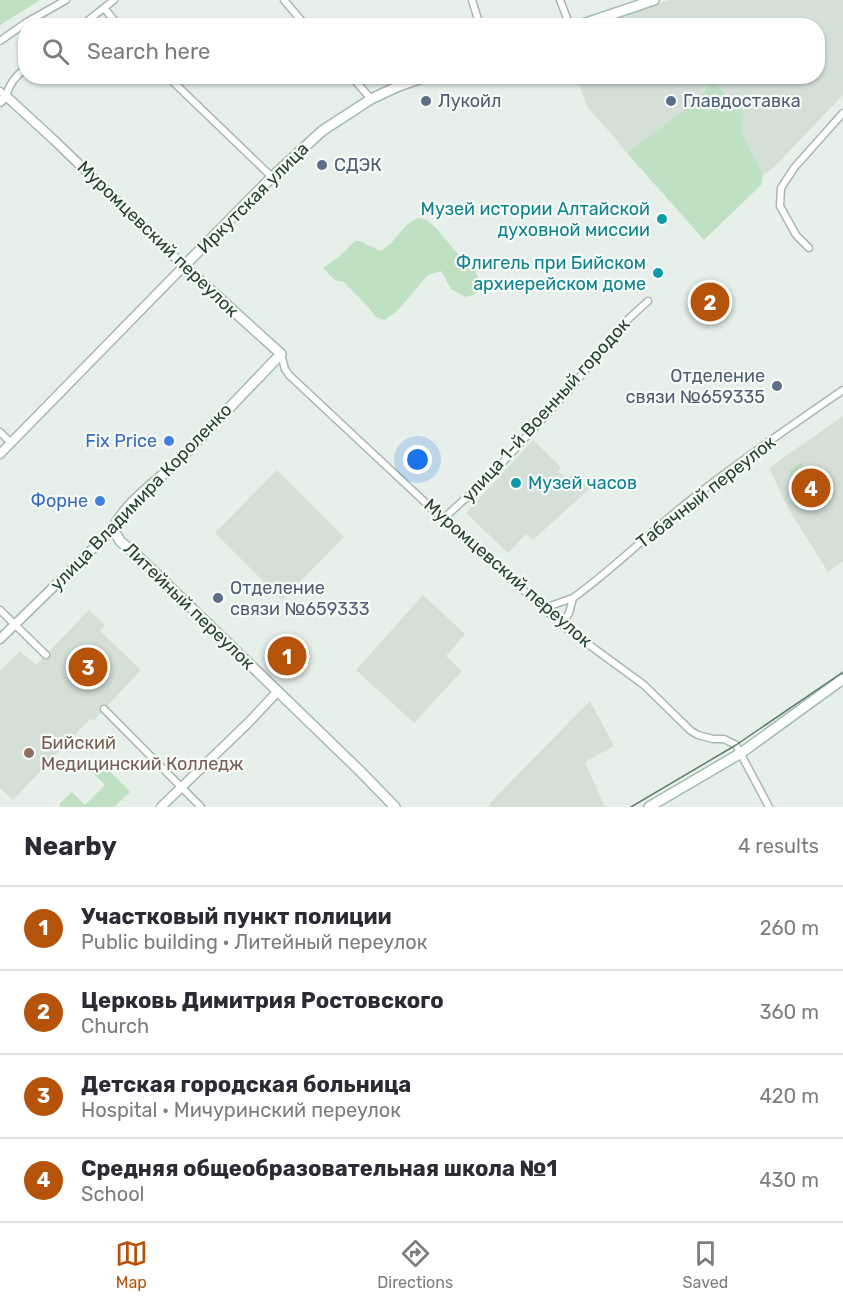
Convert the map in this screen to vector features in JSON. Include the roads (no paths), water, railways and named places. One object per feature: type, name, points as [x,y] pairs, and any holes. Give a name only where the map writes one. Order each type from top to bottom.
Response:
[{"type":"main road","points":[[599,18],[654,0]]},
{"type":"main road","name":"Иркутская улица","points":[[184,266],[272,177],[322,131],[371,99],[405,84]]},
{"type":"main road","name":"Муромцевский переулок","points":[[184,266],[280,354]]},
{"type":"main road","name":"улица Владимира Короленко","points":[[113,529],[126,510],[182,457],[280,354]]},
{"type":"main road","name":"Литейный переулок","points":[[113,529],[120,541],[367,777],[395,807]]},
{"type":"main road","points":[[649,807],[741,753],[843,679]]},
{"type":"street","points":[[34,18],[66,0]]},
{"type":"street","points":[[91,18],[114,0]]},
{"type":"street","points":[[284,0],[299,18]]},
{"type":"street","points":[[472,0],[478,18]]},
{"type":"street","points":[[560,0],[567,18]]},
{"type":"street","points":[[104,8],[112,18]]},
{"type":"street","points":[[0,41],[18,28]]},
{"type":"street","points":[[2,96],[18,74]]},
{"type":"street","points":[[174,84],[272,177]]},
{"type":"street","points":[[358,84],[371,99]]},
{"type":"street","name":"Муромцевский переулок","points":[[2,96],[54,140],[184,266]]},
{"type":"street","points":[[809,248],[796,235],[780,206],[781,188],[798,163],[843,112]]},
{"type":"street","name":"Иркутская улица","points":[[0,454],[184,266]]},
{"type":"street","name":"улица 1-й Военный городок","points":[[443,519],[492,474],[570,389],[624,323],[648,301]]},
{"type":"street","name":"Муромцевский переулок","points":[[280,354],[289,375],[443,519],[562,625],[644,685],[691,731],[709,738],[724,739],[736,745],[741,753]]},
{"type":"street","name":"Табачный переулок","points":[[544,608],[573,598],[601,578],[654,530],[726,473],[843,390]]},
{"type":"street","points":[[0,432],[11,442]]},
{"type":"street","name":"улица Владимира Короленко","points":[[0,639],[113,529]]},
{"type":"street","points":[[562,625],[569,613],[573,598]]},
{"type":"street","points":[[0,610],[46,655]]},
{"type":"street","points":[[161,807],[278,691]]},
{"type":"street","points":[[104,709],[201,807]]},
{"type":"street","points":[[741,753],[769,807]]},
{"type":"tram line","points":[[631,807],[736,745],[843,672]]},
{"type":"place","name":"Лукойл","points":[[426,101]]},
{"type":"place","name":"Главдоставка","points":[[671,101]]},
{"type":"place","name":"СДЭК","points":[[322,165]]},
{"type":"place","name":"Музей истории Алтайской духовной миссии","points":[[662,219]]},
{"type":"place","name":"Флигель при Бийском архиерейском доме","points":[[658,273]]},
{"type":"place","name":"Церковь Димитрия Ростовского","points":[[710,302]]},
{"type":"place","name":"Отделение связи №659335","points":[[777,386]]},
{"type":"place","name":"Fix Price","points":[[169,441]]},
{"type":"place","name":"Музей часов","points":[[516,483]]},
{"type":"place","name":"Средняя общеобразовательная школа №1","points":[[811,488]]},
{"type":"place","name":"Форне","points":[[100,501]]},
{"type":"place","name":"Отделение связи №659333","points":[[218,598]]},
{"type":"place","name":"Участковый пункт полиции","points":[[287,656]]},
{"type":"place","name":"Детская городская больница","points":[[88,667]]},
{"type":"place","name":"Бийский Медицинский Колледж","points":[[29,753]]}]
